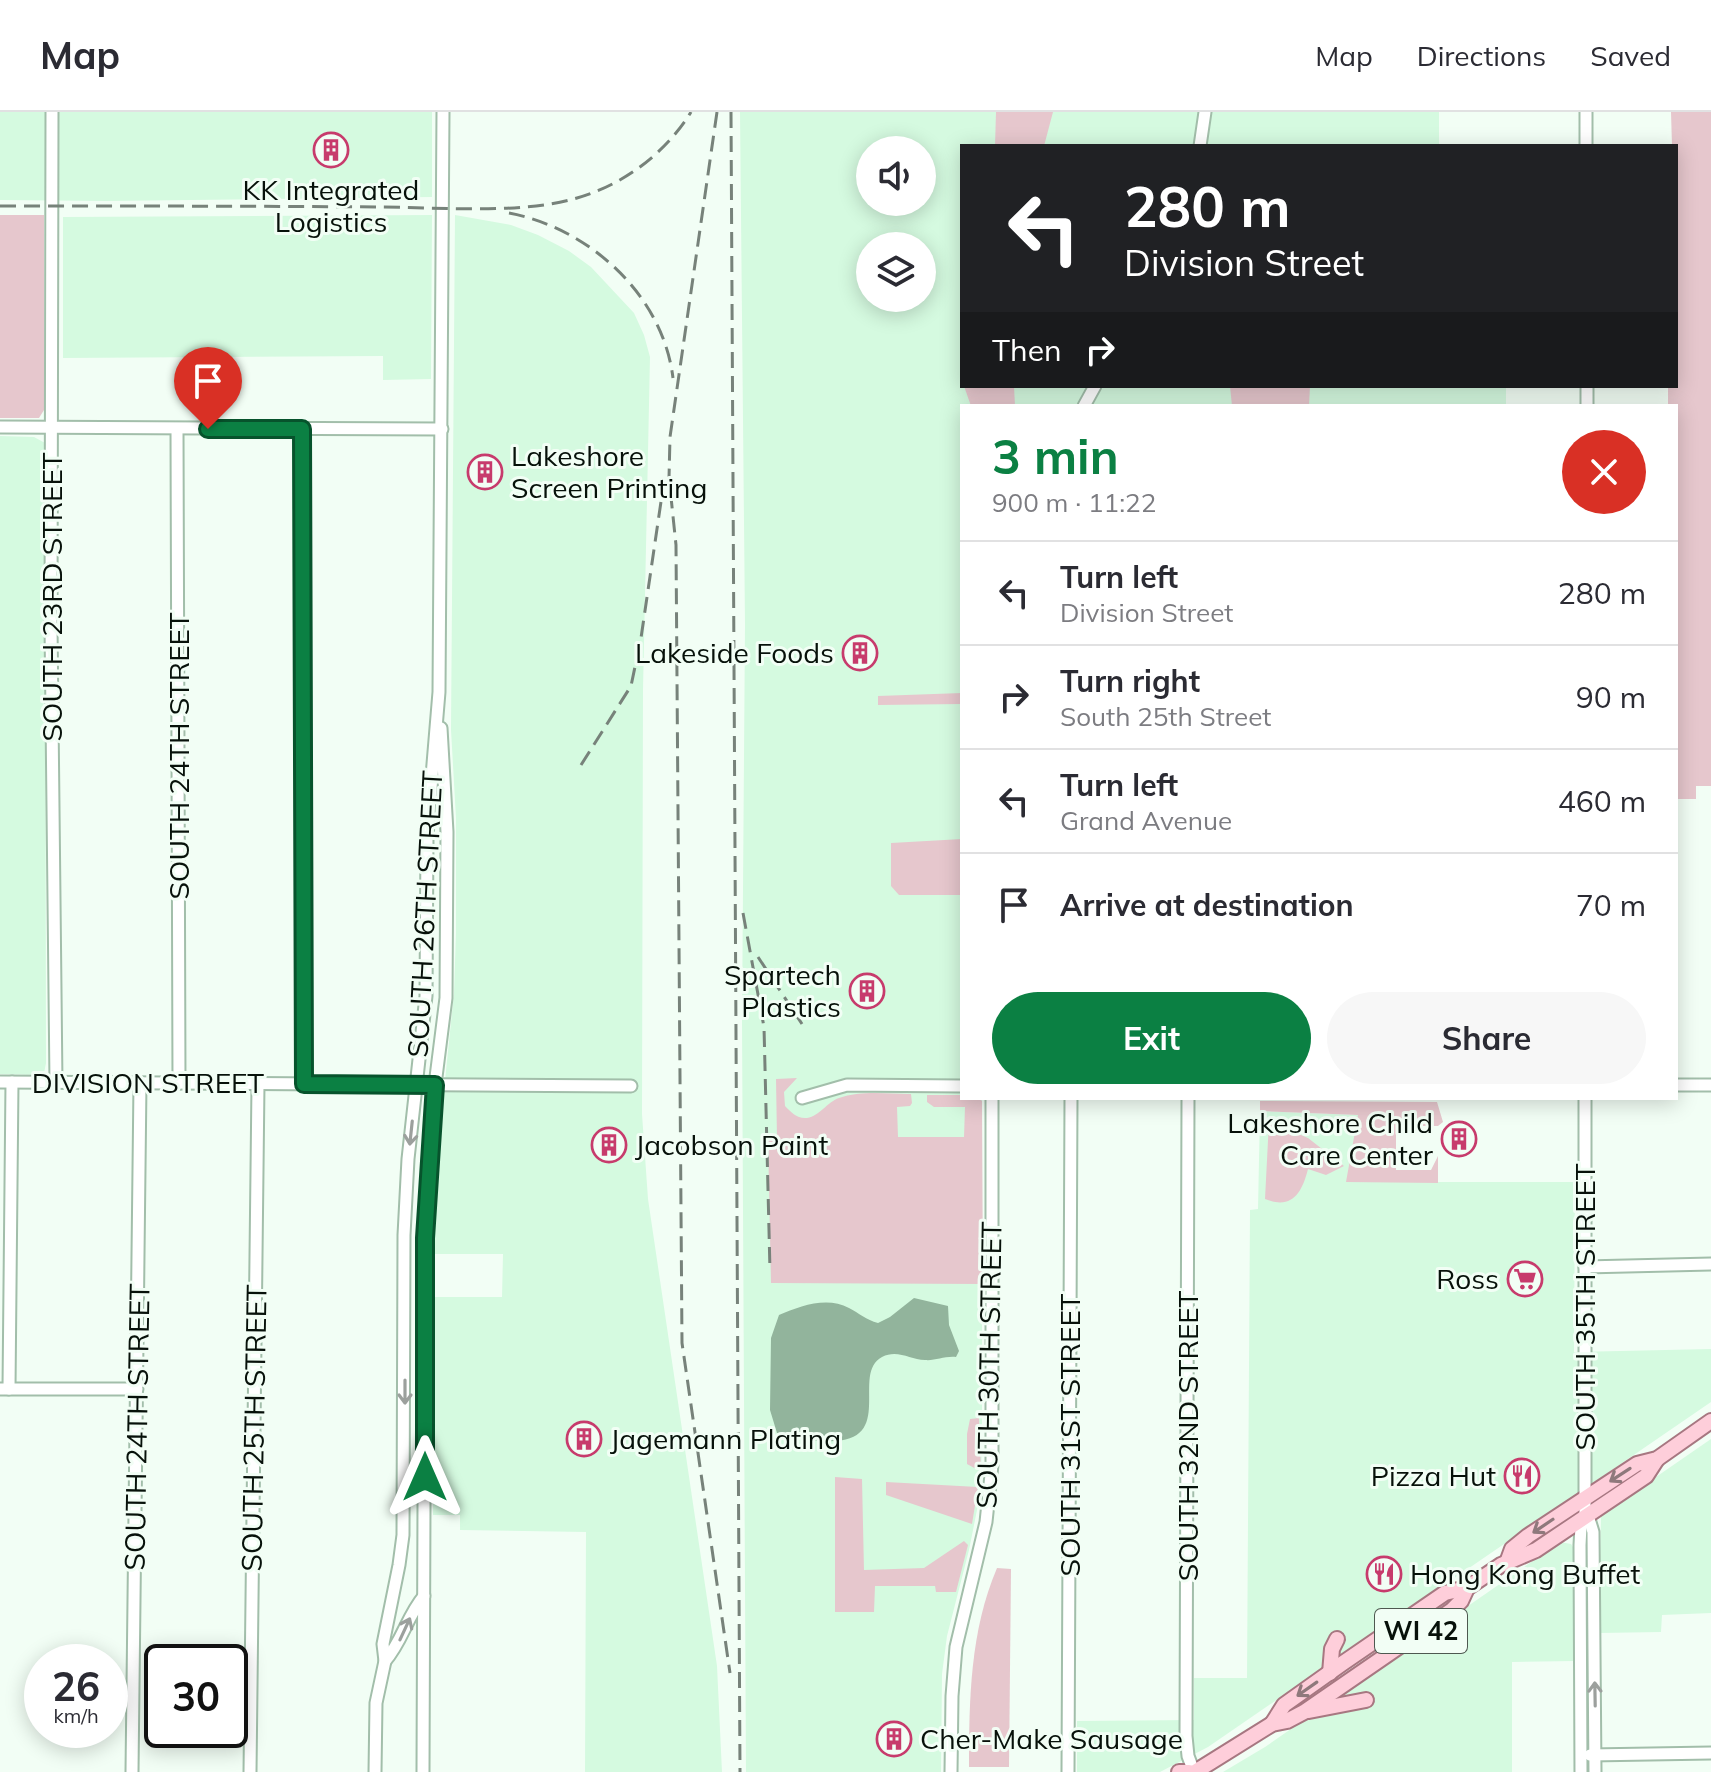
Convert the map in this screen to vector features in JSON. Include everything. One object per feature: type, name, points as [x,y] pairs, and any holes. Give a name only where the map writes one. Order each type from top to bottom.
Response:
[{"type":"main road","name":"WI 42","points":[[1508,1560],[1517,1545],[1585,1498],[1637,1464],[1657,1459],[1711,1421]]},
{"type":"main road","name":"WI 42","points":[[1193,1772],[1272,1724],[1287,1721],[1304,1712],[1456,1606],[1467,1588],[1508,1560],[1533,1552],[1646,1476],[1657,1459]]},
{"type":"main road","name":"WI 42","points":[[1272,1724],[1284,1705],[1354,1656],[1445,1593],[1467,1588]]},
{"type":"main road","points":[[1330,1673],[1332,1649],[1337,1639]]},
{"type":"main road","points":[[1354,1656],[1362,1671]]},
{"type":"main road","points":[[1304,1712],[1366,1700]]},
{"type":"main road","points":[[1179,1772],[1193,1772]]},
{"type":"street","name":"SOUTH 23RD STREET","points":[[52,112],[56,1083]]},
{"type":"street","name":"SOUTH 26TH STREET","points":[[423,1772],[425,1238],[435,1085],[446,998],[447,847],[439,692],[443,112]]},
{"type":"street","points":[[1200,144],[1205,112]]},
{"type":"street","points":[[1586,112],[1586,144]]},
{"type":"street","points":[[0,427],[442,429]]},
{"type":"street","name":"SOUTH 24TH STREET","points":[[177,429],[179,1083]]},
{"type":"street","points":[[302,429],[304,1084]]},
{"type":"street","name":"SOUTH 26TH STREET","points":[[375,1772],[376,1703],[385,1661],[383,1644],[403,1535],[404,1235],[426,996],[427,836],[439,692]]},
{"type":"street","points":[[6,1082],[5,1389],[137,1389]]},
{"type":"street","name":"DIVISION STREET","points":[[6,1082],[631,1086]]},
{"type":"street","name":"SOUTH 24TH STREET","points":[[132,1772],[140,1083]]},
{"type":"street","name":"SOUTH 25TH STREET","points":[[250,1772],[258,1084]]},
{"type":"street","points":[[802,1098],[847,1085],[960,1086]]},
{"type":"street","points":[[1678,1085],[1711,1085]]},
{"type":"street","name":"SOUTH 30TH STREET","points":[[951,1772],[956,1647],[986,1522],[992,1465],[992,1100]]},
{"type":"street","name":"SOUTH 31ST STREET","points":[[1068,1772],[1071,1100]]},
{"type":"street","name":"SOUTH 32ND STREET","points":[[1188,1100],[1186,1736],[1193,1772]]},
{"type":"street","name":"SOUTH 35TH STREET","points":[[1581,1772],[1580,1545],[1585,1516],[1585,1100]]},
{"type":"street","points":[[1585,1267],[1711,1264]]},
{"type":"street","name":"SOUTH 35TH STREET","points":[[1585,1516],[1593,1532],[1595,1772]]},
{"type":"street","name":"SOUTH 26TH STREET","points":[[385,1661],[395,1650],[424,1596]]},
{"type":"street","points":[[1581,1755],[1711,1753]]},
{"type":"shaded area","points":[[0,112],[432,112],[432,197],[0,200]]},
{"type":"shaded area","points":[[740,112],[1439,112],[1439,144],[960,144],[960,388],[1506,388],[1506,404],[960,404],[960,1100],[982,1100],[982,1448],[980,1495],[947,1636],[942,1674],[941,1772],[746,1772],[742,1022],[745,625]]},
{"type":"shaded area","points":[[996,112],[1053,112],[1045,144],[995,144]]},
{"type":"shaded area","points":[[1671,112],[1711,112],[1711,786],[1696,786],[1696,799],[1678,799],[1678,404],[1668,404],[1668,388],[1678,388],[1678,144],[1672,144]]},
{"type":"shaded area","points":[[0,215],[44,215],[44,410],[39,418],[0,418]]},
{"type":"shaded area","points":[[432,215],[431,379],[383,380],[383,356],[63,358],[63,217]]},
{"type":"shaded area","points":[[455,215],[511,225],[538,235],[591,267],[634,313],[650,357],[643,690],[642,1114],[648,1199],[717,1666],[722,1772],[585,1772],[586,1532],[460,1530],[460,1515],[433,1515],[432,1297],[502,1297],[503,1254],[433,1254],[434,1187],[454,993],[456,933],[456,818],[451,730]]},
{"type":"shaded area","points":[[965,388],[1014,388],[1015,404],[970,404]]},
{"type":"shaded area","points":[[1230,388],[1310,388],[1309,404],[1232,404]]},
{"type":"shaded area","points":[[0,436],[34,437],[45,443],[46,1063],[44,1073],[39,1075],[0,1074]]},
{"type":"shaded area","points":[[960,693],[960,704],[878,705],[878,696]]},
{"type":"shaded area","points":[[960,839],[960,895],[899,895],[891,886],[891,843]]},
{"type":"shaded area","points":[[797,1078],[784,1092],[785,1106],[794,1115],[803,1118],[812,1117],[835,1100],[848,1096],[866,1093],[911,1094],[910,1106],[897,1107],[898,1137],[964,1137],[965,1107],[934,1107],[927,1102],[927,1095],[960,1095],[960,1100],[982,1101],[983,1284],[771,1283],[768,1139],[777,1139],[776,1079]]},
{"type":"shaded area","points":[[1260,1101],[1437,1102],[1443,1122],[1438,1126],[1396,1126],[1396,1170],[1431,1170],[1438,1156],[1438,1183],[1346,1182],[1358,1115],[1260,1111]]},
{"type":"shaded area","points":[[1260,1111],[1359,1115],[1347,1182],[1575,1182],[1574,1352],[1711,1349],[1711,1402],[1208,1747],[1160,1772],[1077,1772],[1077,1721],[1194,1720],[1194,1678],[1247,1678],[1250,1210],[1258,1209]]},
{"type":"shaded area","points":[[1269,1121],[1308,1138],[1344,1166],[1326,1175],[1308,1169],[1299,1192],[1289,1201],[1265,1199]]},
{"type":"shaded area","points":[[914,1298],[948,1306],[949,1325],[959,1351],[956,1357],[920,1360],[899,1354],[882,1357],[872,1367],[868,1416],[862,1430],[848,1439],[820,1441],[777,1433],[770,1410],[771,1338],[779,1315],[805,1306],[832,1303],[841,1304],[878,1323]]},
{"type":"shaded area","points":[[979,1418],[981,1469],[978,1470],[967,1464],[967,1434],[970,1419]]},
{"type":"shaded area","points":[[1711,1439],[1711,1613],[1662,1615],[1661,1632],[1599,1633],[1601,1515]]},
{"type":"shaded area","points":[[835,1477],[862,1479],[864,1570],[924,1568],[964,1541],[968,1545],[956,1592],[936,1592],[935,1586],[875,1586],[874,1612],[835,1612]]},
{"type":"shaded area","points":[[886,1482],[978,1487],[972,1524],[886,1495]]},
{"type":"shaded area","points":[[1560,1542],[1571,1544],[1575,1550],[1574,1661],[1512,1662],[1512,1772],[1223,1772],[1265,1747]]},
{"type":"shaded area","points":[[997,1568],[1011,1569],[1009,1767],[969,1767],[976,1641]]},
{"type":"railway","points":[[0,206],[530,207],[577,198],[627,176],[656,154],[691,112]]},
{"type":"railway","points":[[717,112],[670,437],[669,478],[676,545],[682,1343],[730,1673]]},
{"type":"railway","points":[[731,112],[740,1772]]},
{"type":"railway","points":[[509,213],[567,233],[617,270],[638,293],[654,319],[666,348],[673,378]]},
{"type":"railway","points":[[581,765],[631,686],[663,488]]},
{"type":"railway","points":[[743,913],[764,1027],[770,1271]]},
{"type":"railway","points":[[758,957],[802,1024]]},
{"type":"place","name":"KK Integrated Logistics","points":[[331,150]]},
{"type":"place","name":"Lakeshore Screen Printing","points":[[485,472]]},
{"type":"place","name":"Lakeside Foods","points":[[860,653]]},
{"type":"place","name":"Spartech Plastics","points":[[867,991]]},
{"type":"place","name":"Lakeshore Child Care Center","points":[[1459,1139]]},
{"type":"place","name":"Jacobson Paint","points":[[609,1145]]},
{"type":"place","name":"Ross","points":[[1525,1279]]},
{"type":"place","name":"Jagemann Plating","points":[[584,1439]]},
{"type":"place","name":"Pizza Hut","points":[[1522,1476]]},
{"type":"place","name":"Hong Kong Buffet","points":[[1384,1574]]},
{"type":"place","name":"Cher-Make Sausage","points":[[894,1739]]},
{"type":"route","points":[[208,429],[302,429],[304,1084],[435,1085],[425,1238],[425,1477]]}]
